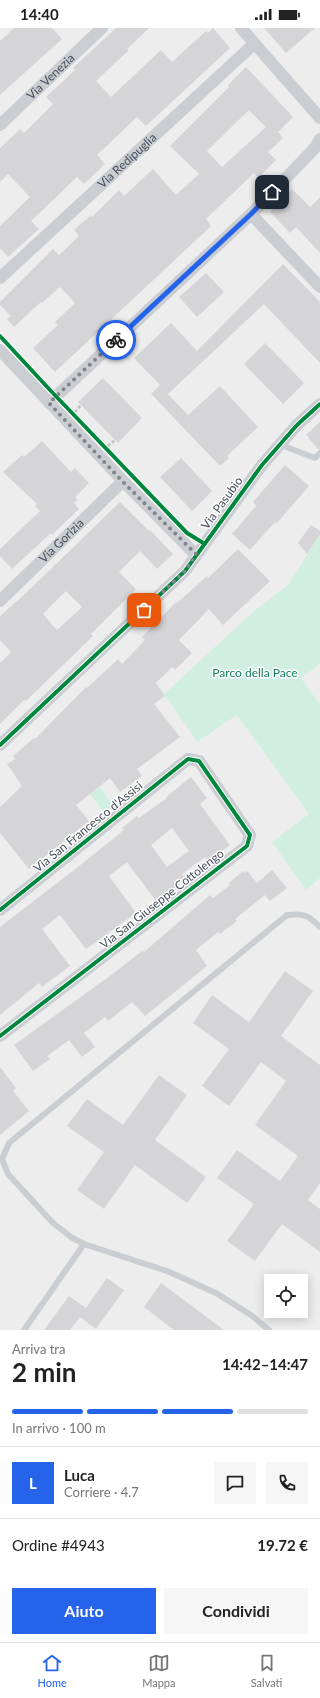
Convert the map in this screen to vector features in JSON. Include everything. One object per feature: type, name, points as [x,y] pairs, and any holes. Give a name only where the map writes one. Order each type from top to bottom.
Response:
[{"type":"street","name":"Via Venezia","points":[[0,125],[102,28]]},
{"type":"street","points":[[241,28],[320,118]]},
{"type":"street","name":"Via Redipuglia","points":[[0,278],[254,44]]},
{"type":"street","points":[[53,400],[251,214],[314,149],[320,139]]},
{"type":"street","points":[[251,214],[320,287]]},
{"type":"street","points":[[0,350],[53,400],[123,482],[196,554]]},
{"type":"street","name":"Via Pasubio","points":[[0,745],[185,571],[262,465],[298,425],[320,404]]},
{"type":"street","name":"Via Gorizia","points":[[0,601],[123,482]]},
{"type":"street","name":"Via San Francesco d'Assisi","points":[[0,910],[188,759]]},
{"type":"street","name":"Via San Giuseppe Cottolengo","points":[[0,1036],[247,846],[250,834],[199,761],[188,759]]},
{"type":"lane","points":[[281,445],[316,458],[320,453]]},
{"type":"lane","points":[[269,1330],[250,1315],[216,1293],[167,1271],[84,1244],[71,1237],[53,1223],[8,1174],[2,1159],[9,1143],[287,914],[302,913],[313,919],[320,927]]},
{"type":"lane","points":[[24,1330],[84,1244]]},
{"type":"path","points":[[53,400],[78,420]]},
{"type":"path","points":[[72,414],[81,405]]},
{"type":"path","points":[[106,448],[115,440]]},
{"type":"path","points":[[100,443],[110,453]]},
{"type":"green space","name":"Parco della Pace","points":[[320,534],[320,664],[301,678],[320,705],[320,878],[306,890],[272,842],[309,814],[237,715],[197,742],[164,694],[253,612],[289,584]]},
{"type":"green space","points":[[99,787],[114,806],[104,813],[90,794]]},
{"type":"building","points":[[14,28],[52,28],[62,39],[0,95],[0,41]]},
{"type":"building","points":[[116,28],[149,28],[127,49],[129,50],[96,81],[111,97],[161,50],[172,62],[206,31],[208,33],[213,28],[230,48],[146,126],[137,117],[97,155],[105,164],[84,184],[77,177],[31,221],[39,229],[8,257],[0,248],[0,226],[30,197],[8,174],[0,182],[0,148],[20,129],[24,133],[53,104],[46,97],[75,70],[73,68]]},
{"type":"building","points":[[264,28],[315,28],[286,53]]},
{"type":"building","points":[[246,67],[293,117],[278,132],[283,138],[268,152],[276,160],[258,178],[254,173],[206,219],[211,226],[55,372],[33,348],[58,325],[55,322],[75,303],[60,287],[14,327],[7,319],[11,316],[0,305],[0,302],[53,249],[59,255],[79,236],[74,230],[91,215],[92,217],[119,190],[124,196],[153,169],[176,195],[199,174],[170,146],[229,87],[228,85]],"holes":[[[249,110],[266,127],[222,167],[207,151]]]},
{"type":"building","points":[[292,189],[310,207],[320,197],[320,253],[296,227],[290,233],[270,212]]},
{"type":"building","points":[[283,264],[320,302],[320,363],[264,304],[168,394],[188,415],[220,386],[258,427],[227,456],[229,458],[220,466],[151,394],[160,385],[134,358],[171,323],[197,351]]},
{"type":"building","points":[[206,273],[224,292],[197,317],[179,297]]},
{"type":"building","points":[[265,343],[304,383],[283,404],[244,364]]},
{"type":"building","points":[[103,378],[142,418],[118,443],[78,402]]},
{"type":"building","points":[[320,422],[320,449],[318,449],[306,435]]},
{"type":"building","points":[[42,441],[71,472],[75,468],[89,483],[75,497],[78,500],[74,503],[79,509],[52,535],[51,533],[12,569],[0,556],[0,549],[40,511],[35,506],[37,504],[3,472],[22,455],[24,457]]},
{"type":"building","points":[[181,458],[212,491],[192,511],[160,477]]},
{"type":"building","points":[[285,465],[309,486],[277,523],[275,522],[250,550],[232,534],[256,506],[253,502]]},
{"type":"building","points":[[120,502],[173,554],[157,569],[140,551],[119,572],[136,589],[91,634],[93,636],[0,724],[0,663],[11,652],[0,640],[0,616],[25,594]],"holes":[[[66,591],[82,607],[57,630],[43,614]]]},
{"type":"building","points":[[311,525],[320,531],[320,534],[307,554],[298,543]]},
{"type":"building","points":[[238,549],[270,581],[223,625],[209,609],[179,640],[192,653],[175,670],[172,667],[156,683],[165,696],[154,704],[180,737],[137,769],[142,776],[120,792],[110,778],[76,805],[89,821],[29,869],[0,833],[0,807],[22,786],[7,764],[15,759],[13,756],[34,738],[35,739],[86,687],[87,688],[118,659],[122,664],[145,640],[142,637],[176,602],[177,603],[207,576],[208,578]]},
{"type":"building","points":[[191,777],[207,798],[200,804],[230,845],[212,858],[211,856],[207,860],[205,857],[182,874],[186,879],[156,901],[127,862],[109,876],[136,913],[86,949],[60,915],[42,929],[70,966],[42,987],[39,983],[0,1015],[0,927],[124,830],[122,828],[137,816],[139,818],[167,798],[166,797]],"holes":[[[172,828],[189,851],[167,867],[151,845]]]},
{"type":"building","points":[[272,870],[287,888],[270,901],[265,895],[235,919],[237,921],[220,934],[218,932],[196,950],[207,966],[145,1016],[132,1002],[108,1021],[105,1017],[84,1033],[95,1047],[82,1057],[69,1040],[47,1056],[50,1059],[33,1071],[14,1045],[142,951],[144,952],[210,895],[213,898],[230,885],[229,883],[243,871],[244,873],[247,871],[257,883]]},
{"type":"building","points":[[285,971],[313,991],[281,1036],[320,1065],[320,1183],[308,1200],[320,1209],[320,1252],[282,1224],[255,1261],[227,1241],[254,1204],[217,1178],[237,1150],[280,1181],[298,1156],[255,1125],[286,1081],[261,1062],[229,1106],[202,1086],[229,1049],[193,1023],[212,995],[249,1022]]},
{"type":"building","points":[[0,1067],[16,1088],[13,1091],[29,1111],[0,1135]]},
{"type":"building","points":[[159,1075],[187,1095],[155,1140],[206,1177],[187,1203],[135,1165],[104,1209],[77,1190],[104,1152],[67,1126],[87,1099],[123,1125]]},
{"type":"building","points":[[107,1278],[124,1290],[96,1329],[80,1317],[70,1330],[44,1330],[69,1296],[86,1308]]},
{"type":"building","points":[[161,1283],[224,1330],[174,1330],[144,1307]]},
{"type":"cycle path","points":[[0,336],[187,533],[205,544]]},
{"type":"cycle path","points":[[0,745],[185,571],[262,465],[297,425],[320,404]]},
{"type":"cycle path","points":[[0,910],[188,759],[199,761],[250,835],[247,846],[0,1036]]},
{"type":"way so far","points":[[116,340],[49,403],[123,482],[196,554],[185,571],[144,610]]},
{"type":"route","points":[[116,340],[251,214],[272,192]]}]
